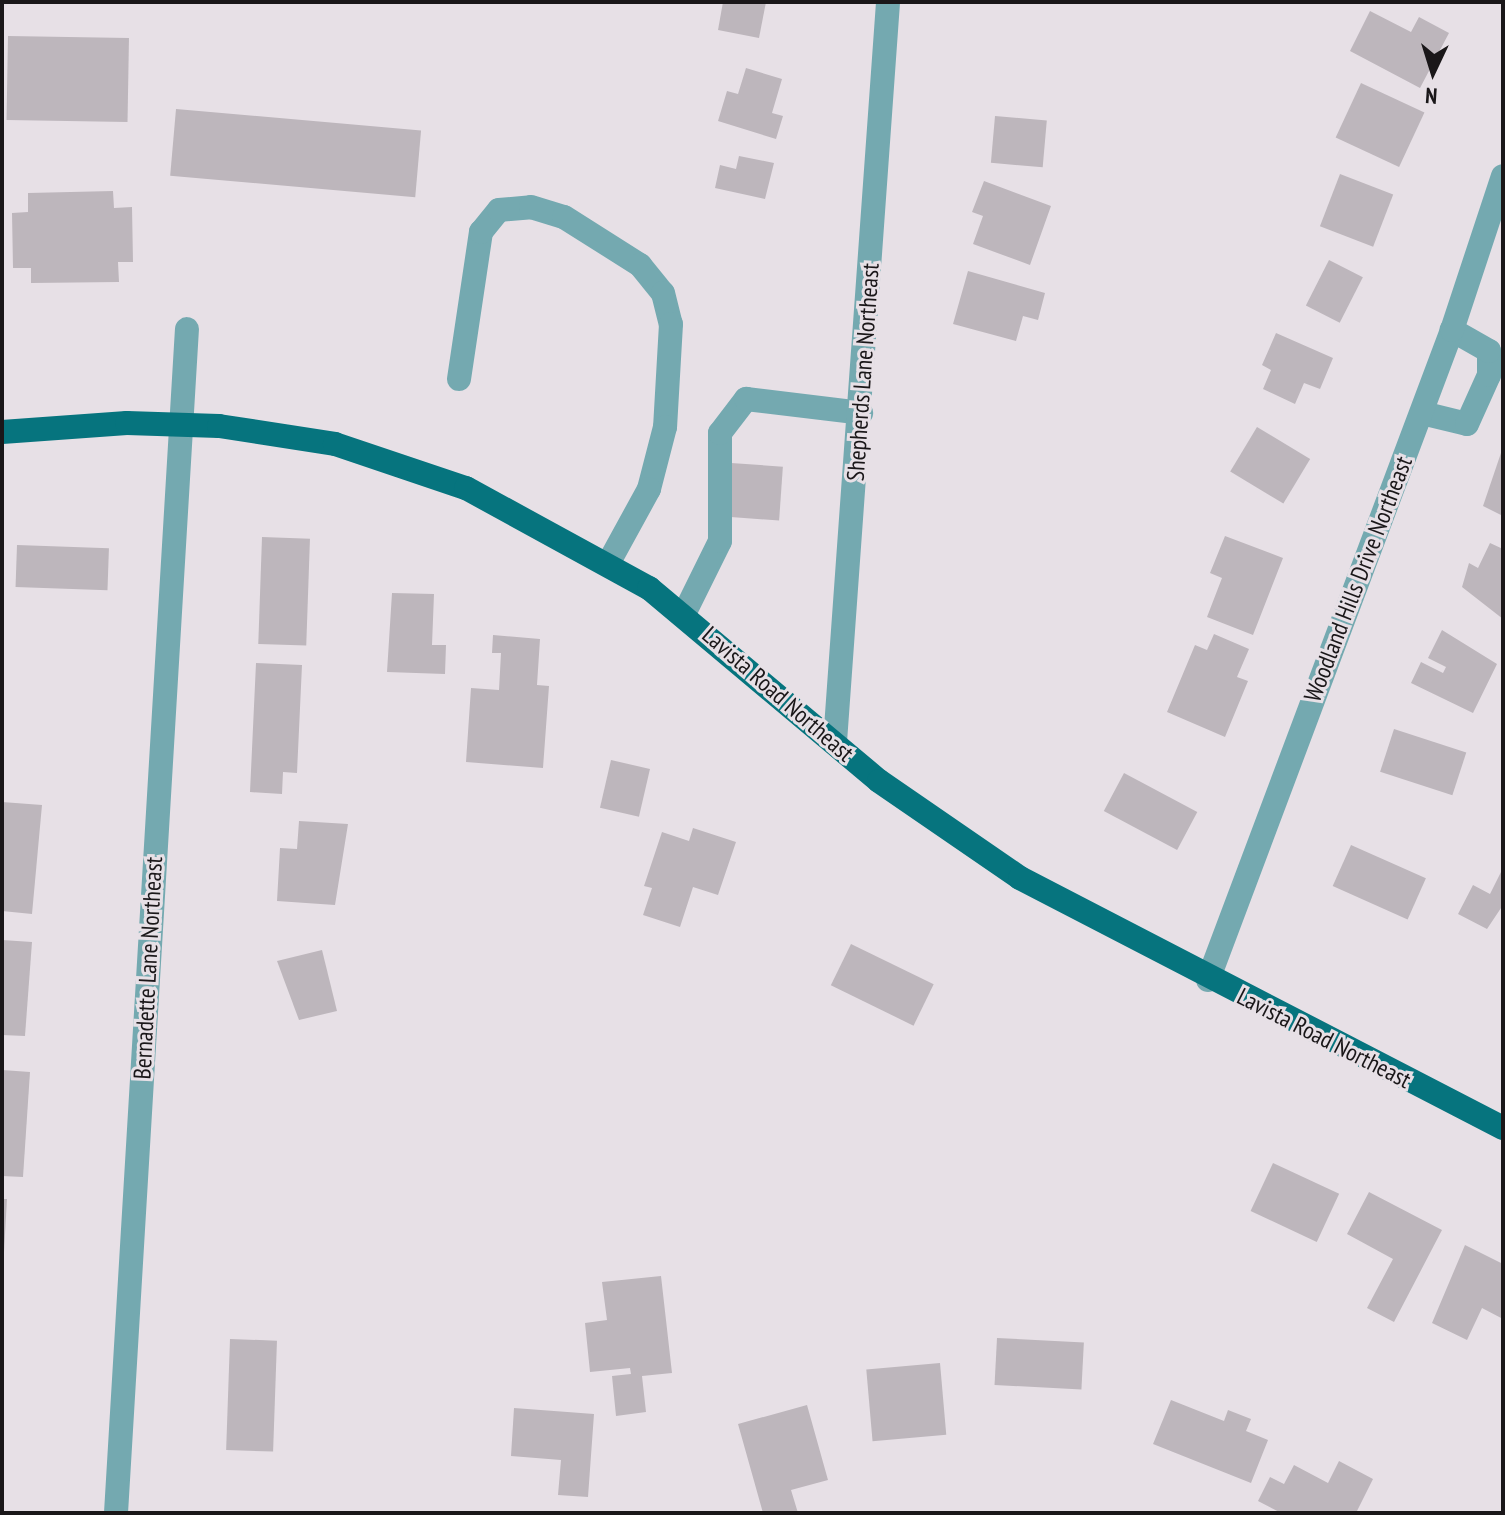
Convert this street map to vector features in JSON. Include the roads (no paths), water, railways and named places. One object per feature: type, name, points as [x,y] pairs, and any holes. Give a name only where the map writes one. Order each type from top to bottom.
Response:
[{"type":"main road","name":"Lavista Road Northeast","points":[[2,432],[179,423],[335,444],[400,464],[479,494],[609,562],[684,614],[835,742],[973,848],[1208,980],[1503,1128]]},
{"type":"street","name":"Shepherds Lane Northeast","points":[[835,742],[861,413],[888,2]]},
{"type":"street","name":"Woodland Hills Drive Northeast","points":[[1208,980],[1422,413],[1503,176]]},
{"type":"street","points":[[459,379],[481,232],[499,210],[531,207],[564,217],[640,265],[663,293],[671,324],[665,427],[649,489],[609,562]]},
{"type":"street","name":"Bernadette Lane Northeast","points":[[116,1513],[187,329]]},
{"type":"street","points":[[1422,413],[1467,424],[1489,375],[1489,351],[1452,330]]},
{"type":"street","points":[[684,614],[720,541],[720,433],[746,399],[861,413]]}]
